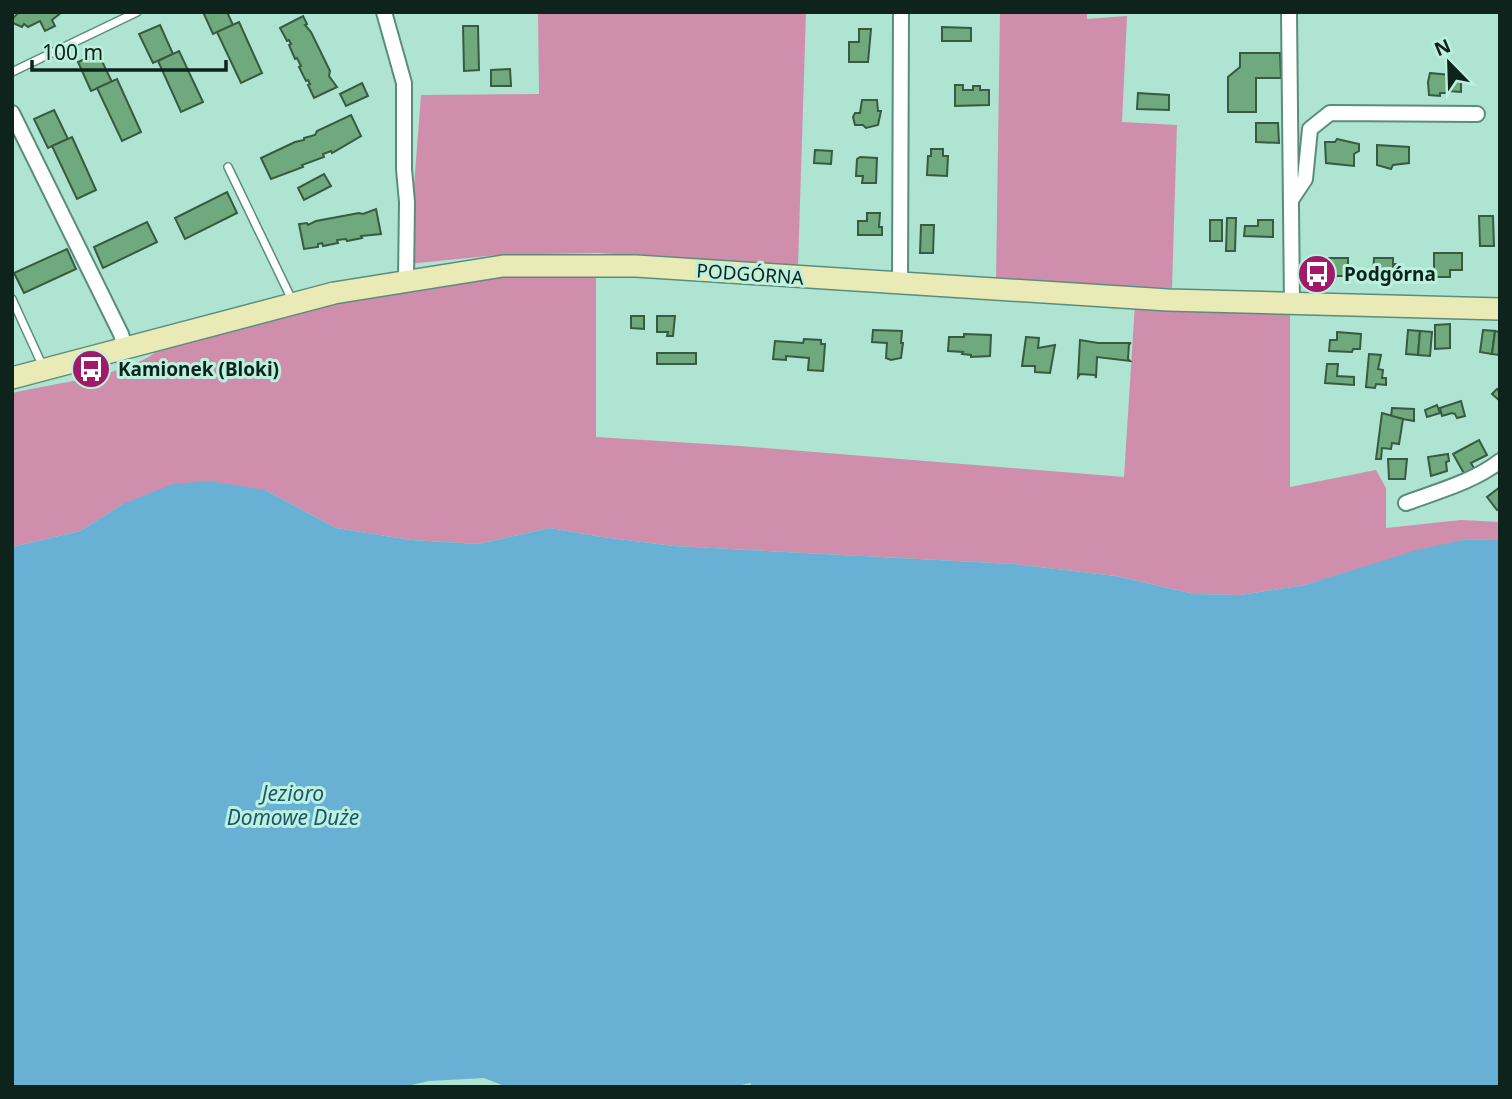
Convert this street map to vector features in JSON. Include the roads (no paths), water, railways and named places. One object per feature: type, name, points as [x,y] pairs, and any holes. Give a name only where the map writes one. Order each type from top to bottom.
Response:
[{"type":"street","points":[[384,12],[404,83],[406,280]]},
{"type":"street","points":[[900,283],[901,12]]},
{"type":"street","points":[[1289,12],[1292,304]]},
{"type":"street","points":[[12,113],[121,334],[125,348]]},
{"type":"street","points":[[1291,201],[1305,179],[1310,129],[1330,113],[1477,114]]},
{"type":"street","name":"PODGÓRNA","points":[[12,378],[368,286],[503,266],[636,266],[1168,300],[1500,309]]},
{"type":"street","points":[[1406,503],[1458,484],[1500,461]]},
{"type":"lane","points":[[12,72],[137,12]]},
{"type":"lane","points":[[228,167],[294,304]]},
{"type":"lane","points":[[12,299],[44,370]]},
{"type":"water","name":"Jezioro Domowe Duże","points":[[209,481],[265,490],[336,528],[411,540],[478,544],[550,528],[674,546],[1014,564],[1116,576],[1194,594],[1240,595],[1305,585],[1417,550],[1463,540],[1500,539],[1500,1087],[752,1087],[750,1083],[733,1087],[507,1087],[484,1078],[429,1081],[403,1087],[12,1087],[12,547],[80,531],[123,504],[173,484]]},
{"type":"place","name":"Podgórna","points":[[1317,274]]},
{"type":"place","name":"Kamionek (Bloki)","points":[[91,369]]}]
